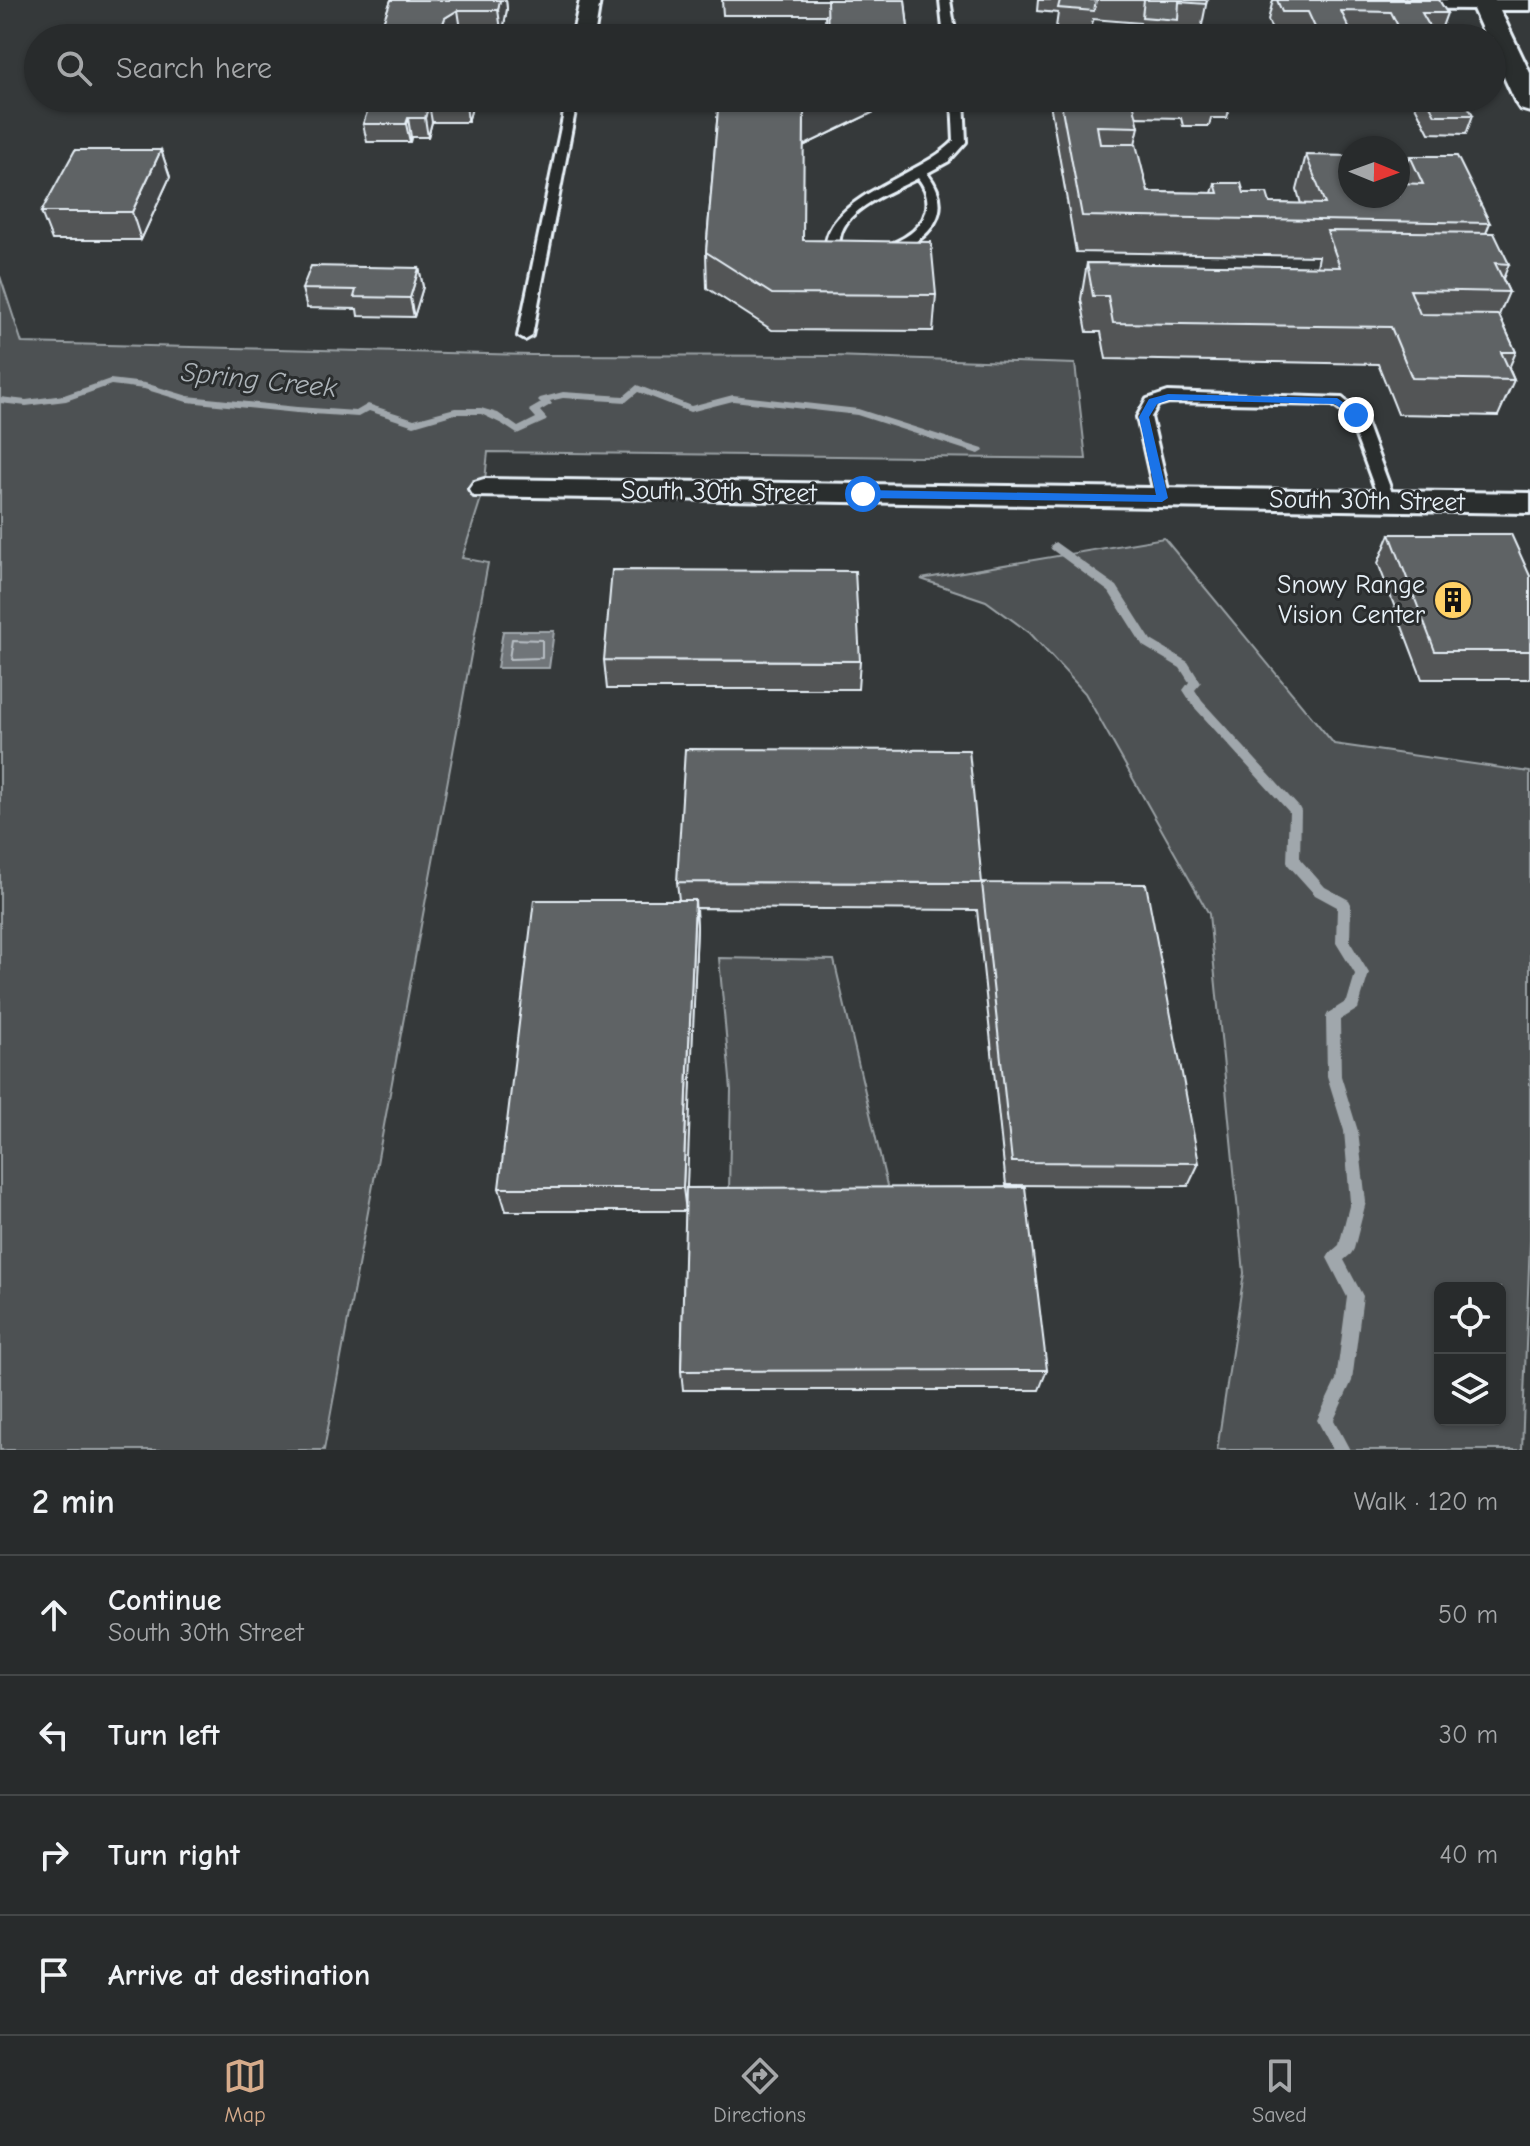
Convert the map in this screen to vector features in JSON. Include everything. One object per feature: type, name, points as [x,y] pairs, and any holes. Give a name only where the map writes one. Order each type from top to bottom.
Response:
[{"type":"street","points":[[586,24],[590,0]]},
{"type":"street","points":[[1359,0],[1530,2]]},
{"type":"street","points":[[1482,1],[1493,24]]},
{"type":"street","points":[[1506,52],[1530,103]]},
{"type":"street","name":"South 30th Street","points":[[484,489],[1530,503]]},
{"type":"lane","points":[[945,0],[948,24]]},
{"type":"lane","points":[[525,336],[569,112]]},
{"type":"lane","points":[[834,276],[840,251],[838,224],[856,206],[945,158],[960,142],[959,112]]},
{"type":"lane","points":[[873,250],[909,244],[923,233],[930,221],[934,201],[930,182],[921,173]]},
{"type":"lane","points":[[1162,498],[1144,417],[1152,402],[1168,397],[1337,401],[1356,415],[1387,501]]},
{"type":"shaded area","points":[[0,276],[22,343],[532,355],[833,356],[1075,364],[1086,459],[488,452],[484,489],[462,558],[488,563],[324,1450],[0,1450]]},
{"type":"shaded area","points":[[1164,538],[1334,744],[1530,772],[1530,1240],[1522,1450],[1217,1450],[1244,1273],[1209,914],[1085,693],[1030,633],[986,601],[921,579]]},
{"type":"shaded area","points":[[719,958],[834,960],[889,1194],[729,1192],[731,1090]]},
{"type":"water","points":[[503,631],[554,631],[549,668],[497,668]]},
{"type":"building","points":[[391,0],[500,0],[498,10],[458,10],[445,18],[443,24],[382,24]]},
{"type":"building","points":[[827,0],[905,0],[908,24],[828,24]]},
{"type":"building","points":[[1060,0],[1096,0],[1094,11],[1058,8]]},
{"type":"building","points":[[1144,0],[1207,0],[1206,4],[1179,2],[1178,20],[1142,17]]},
{"type":"building","points":[[1277,0],[1439,0],[1447,13],[1422,13],[1428,24],[1397,24],[1391,12],[1341,11],[1347,24],[1313,24],[1308,12],[1282,12]]},
{"type":"building","points":[[367,112],[427,112],[425,118],[408,118],[406,124],[363,124]]},
{"type":"building","points":[[718,112],[804,112],[803,240],[931,242],[936,295],[772,294],[706,252]]},
{"type":"building","points":[[1063,112],[1135,112],[1139,127],[1097,126],[1100,144],[1136,144],[1148,192],[1218,193],[1215,183],[1241,183],[1244,193],[1267,193],[1270,203],[1325,204],[1306,155],[1338,156],[1338,208],[1410,208],[1410,183],[1423,184],[1410,156],[1457,156],[1490,223],[1082,216]]},
{"type":"building","points":[[1433,112],[1471,112],[1473,115],[1435,115]]},
{"type":"building","points":[[75,150],[161,150],[132,212],[41,212]]},
{"type":"building","points":[[1327,231],[1494,233],[1509,264],[1495,263],[1509,292],[1410,290],[1420,314],[1499,315],[1516,352],[1501,352],[1514,380],[1412,378],[1391,327],[1113,323],[1108,296],[1093,296],[1087,263],[1340,267]]},
{"type":"building","points":[[311,266],[419,268],[410,298],[354,297],[356,290],[302,289]]},
{"type":"building","name":"Snowy Range Vision Center","points":[[1390,534],[1511,534],[1530,576],[1530,651],[1435,651]]},
{"type":"building","points":[[612,570],[855,571],[860,661],[604,660]]},
{"type":"building","points":[[685,749],[969,750],[982,883],[677,882]]},
{"type":"building","points":[[982,883],[1146,884],[1199,1163],[1012,1162]]},
{"type":"building","points":[[534,900],[695,900],[683,1188],[499,1188]]},
{"type":"building","points":[[1025,1187],[1047,1370],[681,1371],[686,1188]]},
{"type":"waterway","name":"Spring Creek","points":[[0,400],[26,403],[66,398],[110,382],[145,386],[187,399],[297,410],[358,414],[368,407],[414,423],[455,411],[481,411],[506,421],[517,431],[542,419],[534,410],[547,404],[543,400],[563,395],[626,399],[637,388],[690,409],[733,398],[858,412],[979,451]]},
{"type":"waterway","name":"Spring Creek","points":[[1055,546],[1113,589],[1147,643],[1184,665],[1195,683],[1189,690],[1198,704],[1295,811],[1293,861],[1320,891],[1344,904],[1343,943],[1362,973],[1353,1005],[1333,1017],[1334,1076],[1351,1131],[1358,1202],[1346,1249],[1335,1258],[1355,1296],[1344,1381],[1325,1420],[1342,1450]]},
{"type":"place","name":"Snowy Range Vision Center","points":[[1453,600]]},
{"type":"route","points":[[863,494],[1162,498],[1144,417],[1152,402],[1168,397],[1337,401],[1356,415]]}]
